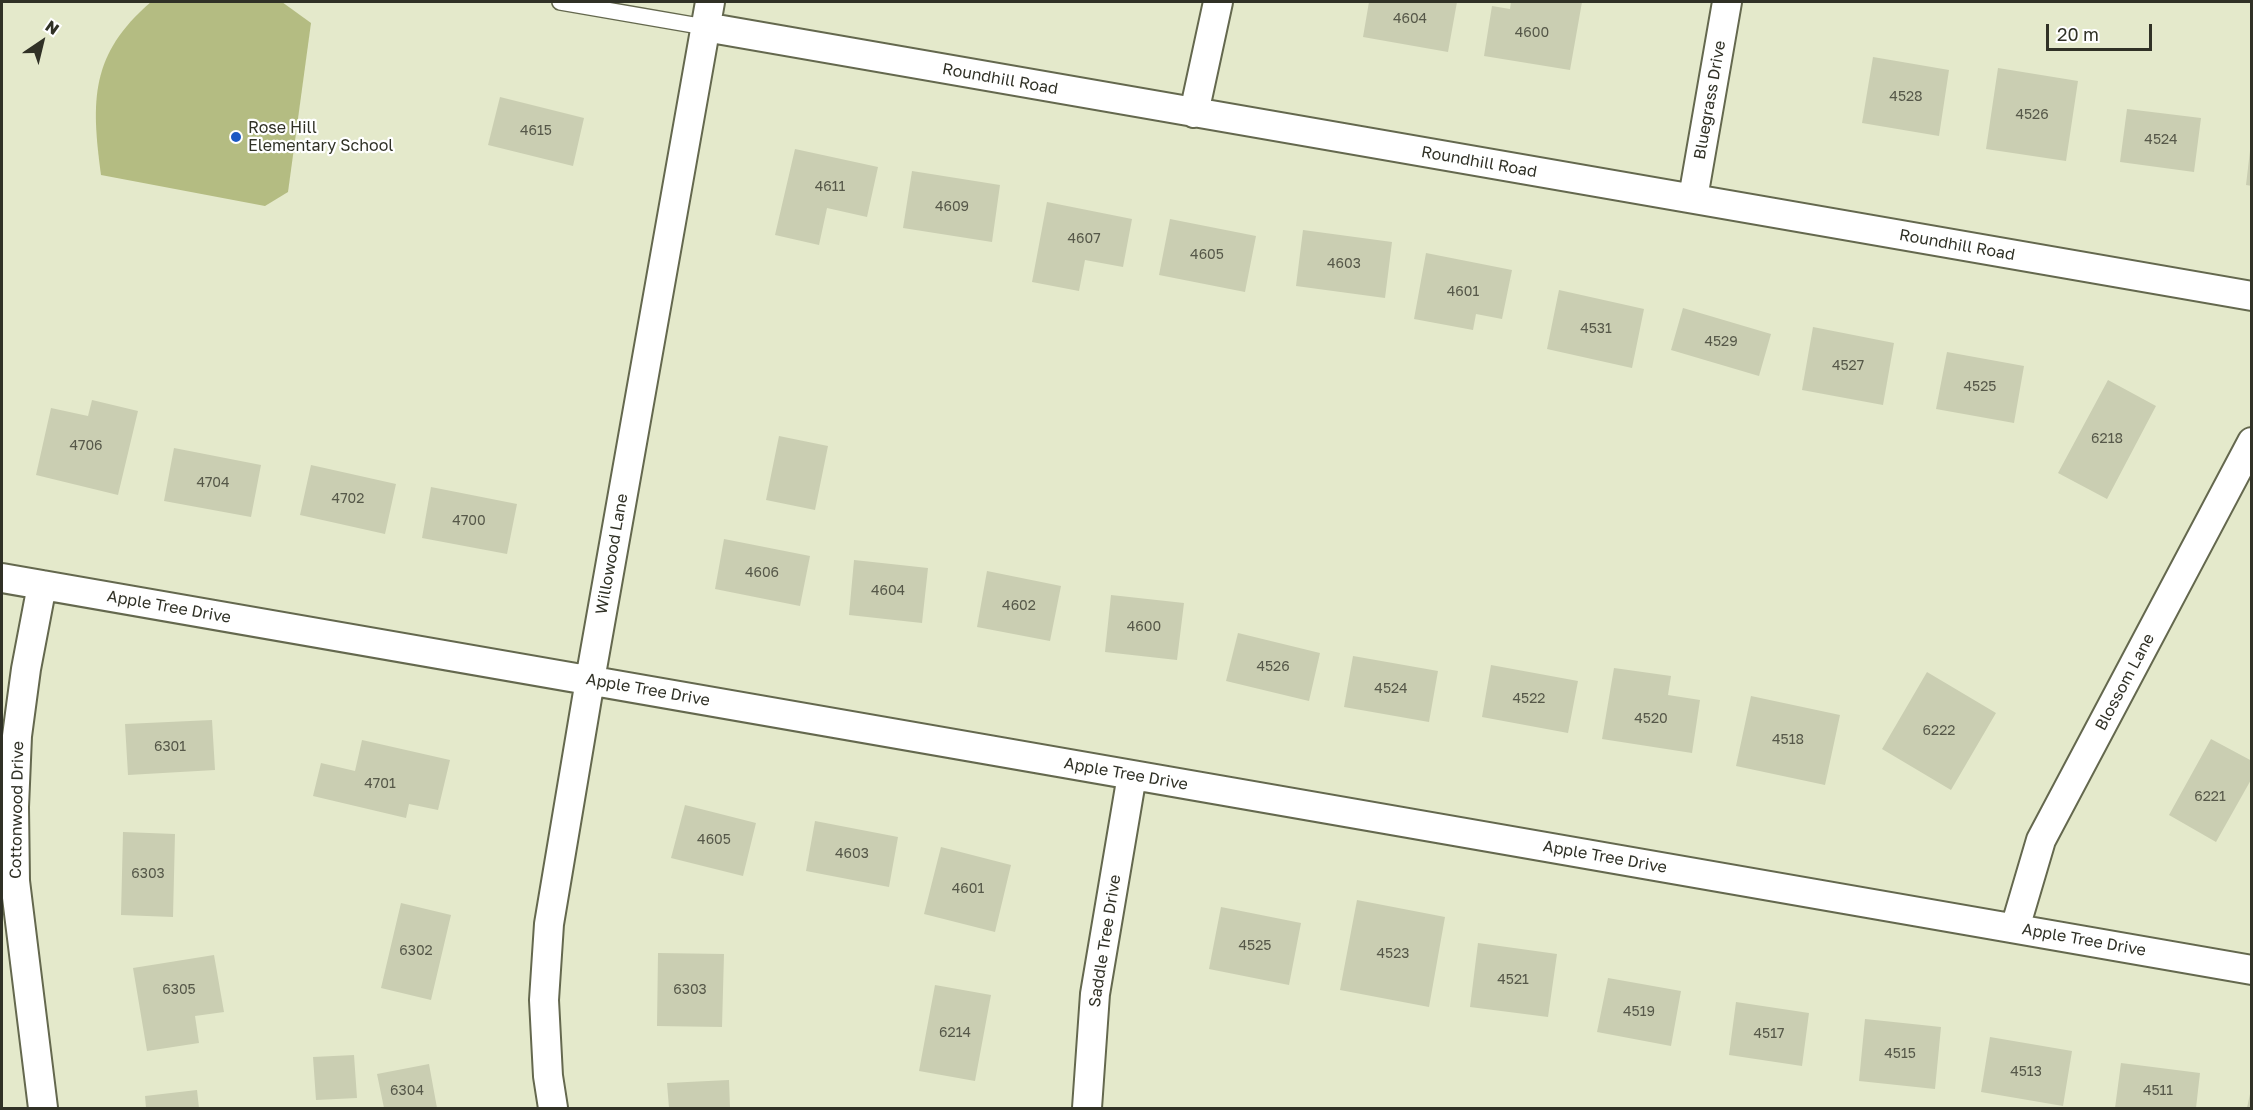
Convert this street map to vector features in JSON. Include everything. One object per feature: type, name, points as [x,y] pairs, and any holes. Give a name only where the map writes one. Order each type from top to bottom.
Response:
[{"type":"street","points":[[1194,113],[1218,2]]},
{"type":"street","name":"Bluegrass Drive","points":[[1693,198],[1727,2]]},
{"type":"street","name":"Roundhill Road","points":[[708,14],[1194,113],[2252,296]]},
{"type":"street","name":"Willowood Lane","points":[[553,1108],[548,1076],[544,1000],[549,924],[708,14]]},
{"type":"street","name":"Blossom Lane","points":[[2015,928],[2041,840],[2252,442]]},
{"type":"street","name":"Apple Tree Drive","points":[[2,578],[2252,970]]},
{"type":"street","name":"Cottonwood Drive","points":[[42,585],[26,669],[17,736],[14,807],[15,881],[43,1108]]},
{"type":"street","name":"Saddle Tree Drive","points":[[1087,1108],[1095,994],[1132,775]]},
{"type":"lane","points":[[560,2],[708,14]]},
{"type":"green space","points":[[151,2],[282,2],[311,23],[288,192],[265,206],[101,175],[96,124],[99,80],[116,41],[131,21]]},
{"type":"building","points":[[1369,2],[1457,2],[1448,52],[1363,37]]},
{"type":"building","points":[[1511,2],[1582,2],[1570,70],[1484,56],[1492,6],[1510,9]]},
{"type":"building","points":[[1873,57],[1949,70],[1939,136],[1862,123]]},
{"type":"building","points":[[1998,68],[2078,81],[2066,161],[1986,149]]},
{"type":"building","points":[[500,97],[584,118],[573,166],[488,145]]},
{"type":"building","points":[[2127,109],[2201,118],[2194,172],[2120,162]]},
{"type":"building","points":[[795,149],[878,167],[867,217],[827,208],[819,245],[775,235]]},
{"type":"building","points":[[2250,151],[2252,151],[2252,186],[2246,185]]},
{"type":"building","points":[[912,171],[1000,185],[992,242],[903,228]]},
{"type":"building","points":[[1047,202],[1132,219],[1123,267],[1085,260],[1079,291],[1032,282]]},
{"type":"building","points":[[1170,219],[1256,236],[1245,292],[1159,275]]},
{"type":"building","points":[[1303,230],[1392,242],[1385,298],[1296,286]]},
{"type":"building","points":[[1426,253],[1512,270],[1502,319],[1476,314],[1473,330],[1414,319]]},
{"type":"building","points":[[1559,290],[1644,309],[1632,368],[1547,349]]},
{"type":"building","points":[[1683,308],[1771,334],[1759,376],[1671,350]]},
{"type":"building","points":[[1813,327],[1894,343],[1883,405],[1802,390]]},
{"type":"building","points":[[1947,352],[2024,366],[2014,423],[1936,409]]},
{"type":"building","points":[[2108,380],[2156,406],[2107,499],[2058,473]]},
{"type":"building","points":[[92,400],[138,411],[118,495],[36,475],[51,408],[88,416]]},
{"type":"building","points":[[779,436],[828,446],[815,510],[766,500]]},
{"type":"building","points":[[174,448],[261,465],[251,517],[164,501]]},
{"type":"building","points":[[311,465],[396,484],[385,534],[300,515]]},
{"type":"building","points":[[431,487],[517,504],[507,554],[422,538]]},
{"type":"building","points":[[724,539],[810,556],[800,606],[715,589]]},
{"type":"building","points":[[854,560],[928,568],[922,623],[849,615]]},
{"type":"building","points":[[987,571],[1061,586],[1050,641],[977,627]]},
{"type":"building","points":[[1111,595],[1184,603],[1177,660],[1105,652]]},
{"type":"building","points":[[1238,633],[1320,653],[1309,701],[1226,681]]},
{"type":"building","points":[[1353,656],[1438,671],[1429,722],[1344,707]]},
{"type":"building","points":[[1491,665],[1578,681],[1568,733],[1482,717]]},
{"type":"building","points":[[1614,668],[1671,676],[1668,695],[1700,700],[1692,753],[1602,739]]},
{"type":"building","points":[[1927,672],[1996,713],[1951,790],[1882,749]]},
{"type":"building","points":[[1751,696],[1840,715],[1825,785],[1736,766]]},
{"type":"building","points":[[212,720],[215,770],[128,775],[125,724]]},
{"type":"building","points":[[2211,739],[2252,761],[2252,778],[2216,842],[2169,815]]},
{"type":"building","points":[[362,740],[450,760],[438,810],[409,804],[406,818],[313,796],[321,763],[355,771]]},
{"type":"building","points":[[685,805],[756,823],[743,876],[671,858]]},
{"type":"building","points":[[815,821],[898,837],[889,887],[806,871]]},
{"type":"building","points":[[123,832],[175,834],[173,917],[121,915]]},
{"type":"building","points":[[941,847],[1011,865],[995,932],[924,914]]},
{"type":"building","points":[[1357,900],[1445,917],[1429,1007],[1340,990]]},
{"type":"building","points":[[401,903],[451,915],[431,1000],[381,988]]},
{"type":"building","points":[[1221,907],[1301,923],[1289,985],[1209,969]]},
{"type":"building","points":[[1478,943],[1557,954],[1548,1017],[1470,1007]]},
{"type":"building","points":[[658,953],[724,954],[722,1027],[657,1026]]},
{"type":"building","points":[[214,955],[224,1012],[195,1016],[199,1043],[147,1051],[133,968]]},
{"type":"building","points":[[1608,978],[1681,991],[1671,1046],[1597,1032]]},
{"type":"building","points":[[935,985],[991,995],[975,1081],[919,1071]]},
{"type":"building","points":[[1736,1002],[1809,1013],[1802,1066],[1729,1055]]},
{"type":"building","points":[[1865,1019],[1941,1027],[1935,1089],[1859,1081]]},
{"type":"building","points":[[1990,1037],[2072,1051],[2063,1106],[1981,1092]]},
{"type":"building","points":[[354,1055],[357,1098],[316,1100],[313,1057]]},
{"type":"building","points":[[2121,1063],[2200,1073],[2196,1108],[2115,1108]]},
{"type":"building","points":[[429,1064],[437,1108],[384,1108],[377,1074]]},
{"type":"building","points":[[729,1080],[730,1108],[669,1108],[667,1083]]},
{"type":"building","points":[[197,1090],[199,1108],[146,1108],[145,1096]]},
{"type":"building","points":[[2250,1094],[2252,1108],[2247,1108]]},
{"type":"place","name":"Rose Hill Elementary School","points":[[236,137]]}]
